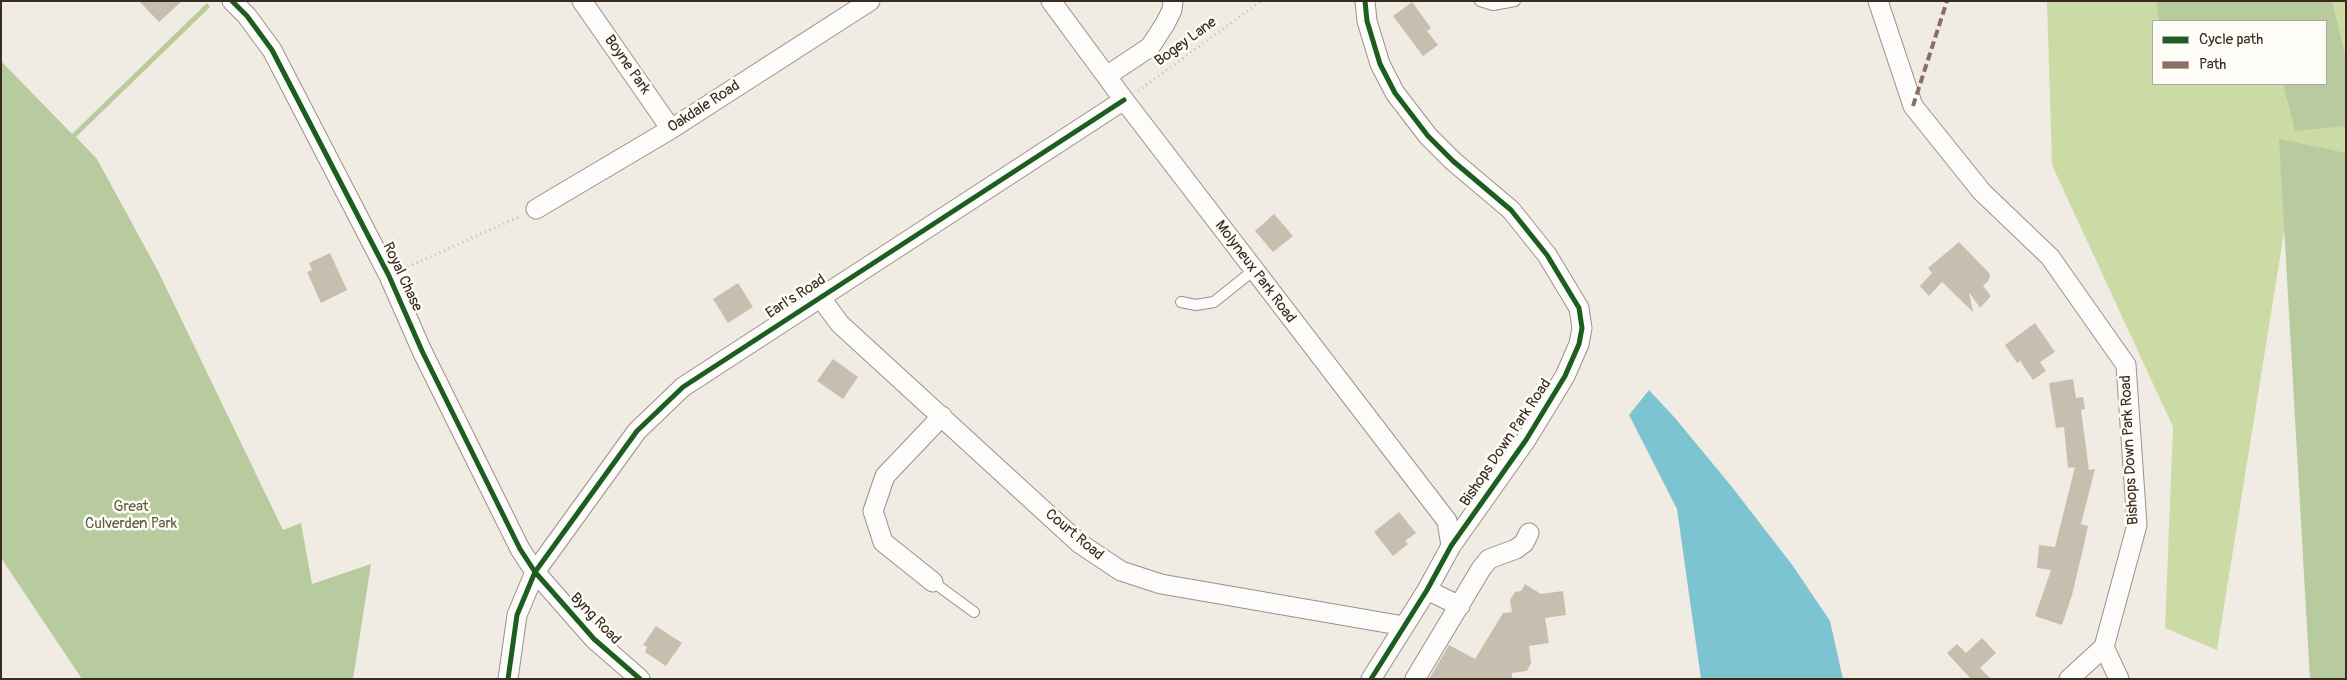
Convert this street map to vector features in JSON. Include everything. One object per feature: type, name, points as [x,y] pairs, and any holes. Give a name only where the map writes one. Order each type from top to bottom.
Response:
[{"type":"street","name":"Royal Chase","points":[[232,1],[272,50],[389,276],[498,508],[535,572]]},
{"type":"street","name":"Boyne Park","points":[[582,1],[671,129]]},
{"type":"street","name":"Oakdale Road","points":[[536,209],[671,129],[870,1]]},
{"type":"street","name":"Molyneux Park Road","points":[[1051,1],[1108,75],[1124,100],[1446,521],[1450,546]]},
{"type":"street","points":[[1108,75],[1150,47],[1165,24],[1172,10],[1173,1]]},
{"type":"street","name":"Bishops Down Park Road","points":[[1365,1],[1367,21],[1380,64],[1396,93],[1428,136],[1453,161],[1511,210],[1547,255],[1579,308],[1582,328],[1579,344],[1565,376],[1526,440],[1450,546],[1426,590],[1371,679]]},
{"type":"street","name":"Bishops Down Park Road","points":[[1878,1],[1912,106],[1982,192],[2050,257],[2126,364],[2137,525],[2104,647]]},
{"type":"street","name":"Earl's Road","points":[[508,679],[517,615],[535,572],[614,460],[638,431],[683,387],[1124,100]]},
{"type":"street","name":"Court Road","points":[[820,297],[840,324],[1079,543],[1120,571],[1161,584],[1404,626]]},
{"type":"street","points":[[933,582],[883,542],[873,511],[885,476],[942,416]]},
{"type":"street","points":[[1415,679],[1489,559],[1516,549],[1524,543],[1529,533]]},
{"type":"street","name":"Byng Road","points":[[535,572],[594,639],[640,679]]},
{"type":"street","points":[[1426,590],[1460,606]]},
{"type":"street","points":[[2069,679],[2104,647],[2119,679]]},
{"type":"lane","points":[[1480,1],[1493,5],[1515,1]]},
{"type":"lane","points":[[1181,302],[1196,305],[1214,302],[1254,270]]},
{"type":"lane","points":[[933,582],[974,612]]},
{"type":"path","points":[[389,276],[536,209]]},
{"type":"green space","points":[[2047,1],[2346,1],[2346,175],[2294,170],[2217,650],[2165,628],[2173,427],[2052,165]]},
{"type":"green space","points":[[2156,1],[2332,1],[2346,59],[2346,126],[2295,131],[2283,85],[2327,85],[2327,20],[2159,20]]},
{"type":"green space","name":"Great Culverden Park","points":[[207,3],[210,7],[76,137],[97,159],[158,271],[283,530],[301,523],[312,584],[371,564],[353,679],[82,679],[1,558],[1,61],[72,134]]},
{"type":"green space","points":[[2279,139],[2346,153],[2346,679],[2310,679]]},
{"type":"water","points":[[1649,390],[1675,418],[1732,487],[1793,566],[1830,621],[1843,679],[1701,679],[1677,509],[1629,415]]},
{"type":"building","points":[[139,1],[182,1],[159,22]]},
{"type":"building","points":[[1412,2],[1431,28],[1427,31],[1438,45],[1423,56],[1393,16]]},
{"type":"building","points":[[1274,214],[1293,236],[1273,252],[1255,231]]},
{"type":"building","points":[[1959,242],[1990,274],[1989,280],[1983,286],[1991,296],[1980,308],[1969,292],[1973,312],[1942,282],[1929,296],[1920,286],[1932,273],[1928,268]]},
{"type":"building","points":[[330,253],[347,290],[321,303],[307,272],[312,270],[309,263]]},
{"type":"building","points":[[738,283],[753,307],[728,323],[713,299]]},
{"type":"building","points":[[2035,323],[2055,352],[2040,362],[2046,371],[2033,380],[2020,361],[2017,363],[2005,345]]},
{"type":"building","points":[[833,359],[858,377],[843,399],[817,381]]},
{"type":"building","points":[[2073,379],[2076,398],[2083,397],[2085,409],[2081,410],[2089,470],[2095,469],[2081,524],[2088,526],[2072,595],[2062,625],[2035,616],[2051,570],[2037,568],[2039,545],[2055,547],[2075,467],[2068,468],[2064,427],[2056,428],[2049,383]]},
{"type":"building","points":[[1399,512],[1416,533],[1405,541],[1408,544],[1393,556],[1374,532]]},
{"type":"building","points":[[1525,584],[1541,594],[1563,591],[1566,615],[1545,618],[1549,643],[1529,646],[1531,663],[1527,671],[1512,673],[1512,679],[1429,679],[1449,645],[1475,659],[1503,613],[1512,612],[1510,600],[1515,592],[1521,591]]},
{"type":"building","points":[[656,626],[682,643],[666,666],[645,652],[647,647],[643,645]]},
{"type":"building","points":[[1982,638],[1996,653],[1980,668],[1991,679],[1971,679],[1947,653],[1957,644],[1966,653]]},
{"type":"marked path","points":[[1913,106],[1947,1]]},
{"type":"cycle path","points":[[232,1],[247,16],[272,50],[389,276],[422,351],[520,549],[535,572],[594,639],[640,679]]},
{"type":"cycle path","points":[[1365,1],[1367,21],[1380,64],[1395,93],[1428,136],[1453,161],[1511,210],[1547,255],[1579,308],[1582,328],[1579,344],[1565,376],[1526,440],[1451,546],[1427,590],[1371,679]]},
{"type":"cycle path","points":[[508,679],[517,615],[535,572],[637,431],[683,387],[1124,100]]}]
